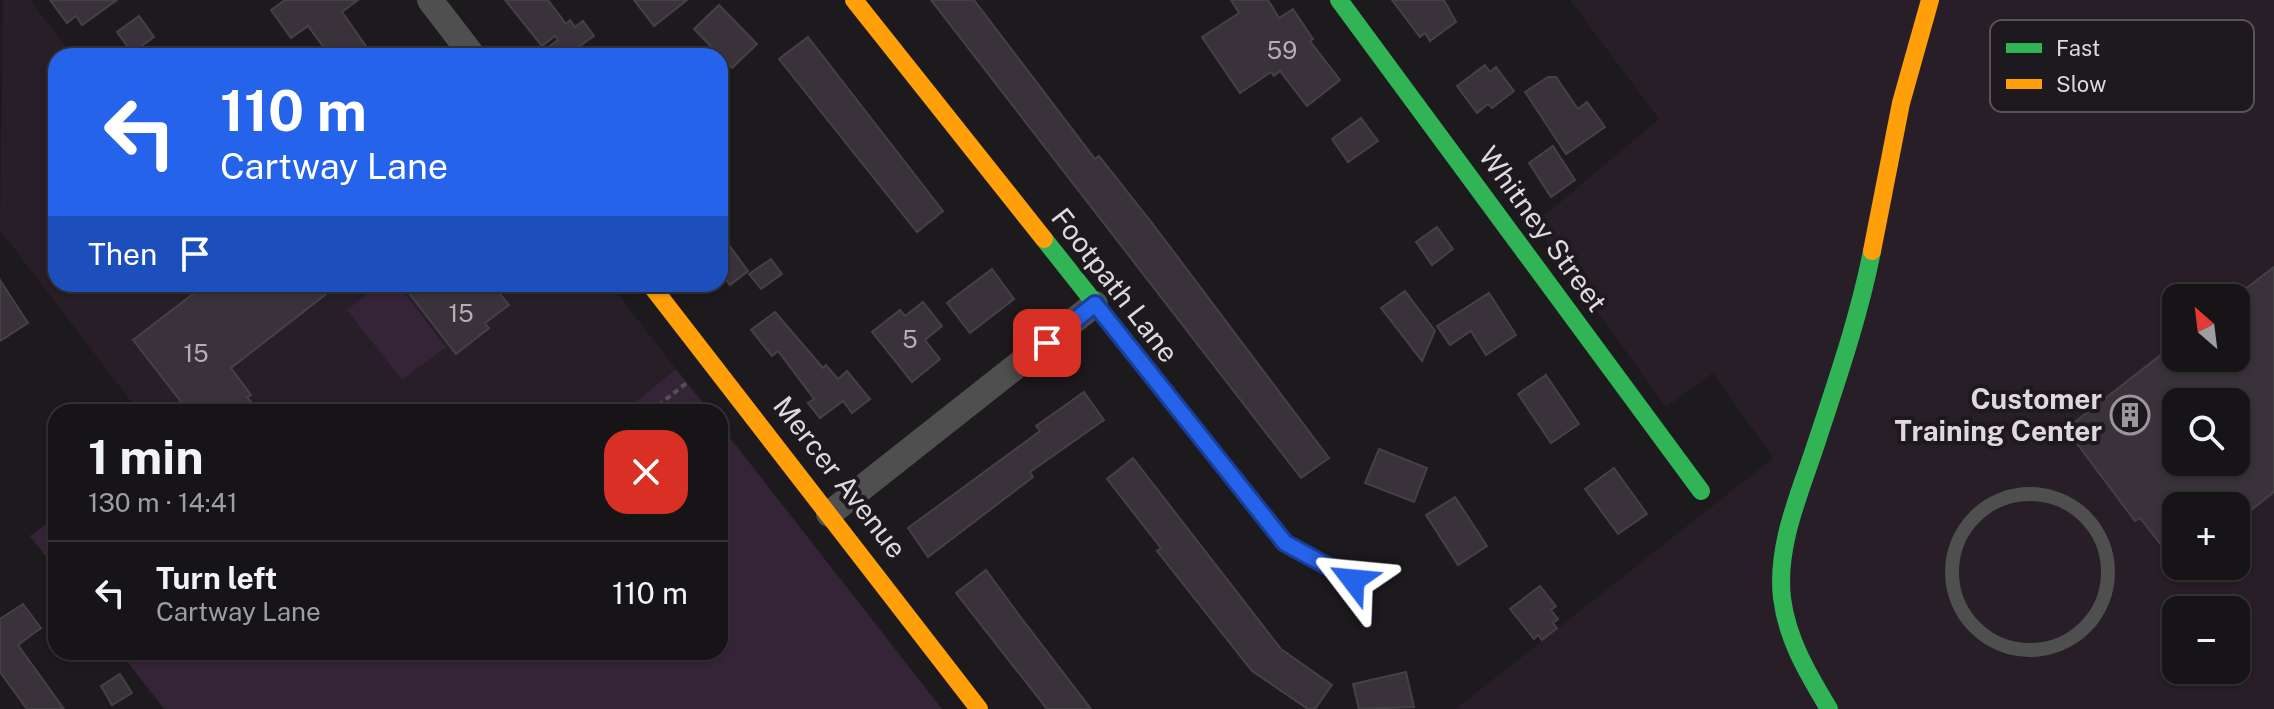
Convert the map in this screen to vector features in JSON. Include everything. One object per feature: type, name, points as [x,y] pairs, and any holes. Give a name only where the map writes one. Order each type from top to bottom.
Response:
[{"type":"street","points":[[430,0],[467,48]]},
{"type":"street","name":"Footpath Lane","points":[[854,0],[1285,543],[1353,580]]},
{"type":"street","name":"Whitney Street","points":[[1339,0],[1701,491]]},
{"type":"street","points":[[1829,709],[1800,660],[1789,629],[1782,596],[1785,539],[1861,308],[1901,103],[1930,0]]},
{"type":"street","name":"Mercer Avenue","points":[[656,292],[979,709]]},
{"type":"street","points":[[829,514],[1095,304]]},
{"type":"lane","points":[[2016,495],[2041,495],[2064,501],[2085,515],[2100,535],[2108,558],[2108,582],[2101,606],[2088,625],[2071,639],[2050,648],[2016,648],[1985,636],[1969,620],[1958,601],[1952,579],[1960,537],[1976,516],[1994,503],[2016,495]]},
{"type":"path","points":[[660,404],[691,380]]},
{"type":"shaded area","points":[[3,0],[30,0],[67,48],[48,48],[48,292],[616,292],[676,369],[633,404],[133,404],[0,230]]},
{"type":"shaded area","points":[[1570,0],[2274,0],[2274,709],[1456,709],[1773,458],[1713,373],[1666,407],[1534,224],[1659,119]]},
{"type":"shaded area","points":[[370,292],[403,292],[446,347],[402,380],[347,310]]},
{"type":"shaded area","points":[[676,369],[704,404],[633,404]]},
{"type":"shaded area","points":[[728,435],[942,709],[164,709],[126,660],[728,660]]},
{"type":"shaded area","points":[[48,523],[48,560],[30,536]]},
{"type":"building","points":[[50,0],[117,0],[82,25],[76,16],[67,23]]},
{"type":"building","points":[[285,0],[358,0],[342,12],[367,48],[324,48],[308,26],[291,38],[271,10]]},
{"type":"building","points":[[505,0],[548,0],[566,24],[570,20],[575,27],[583,21],[594,36],[577,48],[547,48],[558,40],[555,36],[542,46]]},
{"type":"building","points":[[634,0],[687,0],[654,26]]},
{"type":"building","points":[[931,0],[974,0],[1095,159],[1099,156],[1152,223],[1329,458],[1301,478]]},
{"type":"building","points":[[1231,0],[1268,0],[1279,18],[1293,9],[1313,39],[1310,41],[1340,80],[1307,106],[1280,71],[1274,76],[1271,72],[1240,93],[1202,37],[1239,13]]},
{"type":"building","points":[[1392,0],[1444,0],[1456,22],[1430,41],[1425,33],[1420,37]]},
{"type":"building","points":[[719,5],[757,44],[732,68],[728,64],[728,48],[713,48],[694,29]]},
{"type":"building","points":[[139,16],[154,37],[139,48],[128,48],[117,32]]},
{"type":"building","points":[[808,37],[943,211],[917,232],[779,59]]},
{"type":"building","points":[[1485,65],[1490,72],[1496,67],[1514,91],[1492,108],[1488,104],[1477,113],[1457,86]]},
{"type":"building","points":[[1548,77],[1556,77],[1578,109],[1587,102],[1605,127],[1566,154],[1525,92]]},
{"type":"building","points":[[1361,118],[1378,141],[1348,162],[1332,139]]},
{"type":"building","points":[[1553,146],[1575,180],[1551,197],[1529,163]]},
{"type":"building","points":[[1437,227],[1453,249],[1432,265],[1416,242]]},
{"type":"building","points":[[728,244],[748,271],[730,285],[728,282]]},
{"type":"building","points":[[771,259],[782,274],[761,289],[749,274]]},
{"type":"building","name":"Customer Training Center","points":[[2274,267],[2274,492],[2250,511],[2250,492],[2162,492],[2162,546],[2140,518],[2135,521],[2066,429],[2162,354],[2162,372],[2250,372],[2250,285]]},
{"type":"building","points":[[992,269],[1014,299],[970,333],[947,303]]},
{"type":"building","points":[[0,280],[28,323],[0,341]]},
{"type":"building","points":[[1405,291],[1435,331],[1422,361],[1381,308]]},
{"type":"building","points":[[196,292],[329,292],[231,368],[251,395],[247,397],[253,404],[183,404],[133,340]]},
{"type":"building","points":[[408,292],[498,292],[509,305],[485,323],[489,328],[456,354]]},
{"type":"building","points":[[1489,293],[1516,335],[1486,355],[1471,331],[1450,345],[1437,326]]},
{"type":"building","points":[[923,302],[942,326],[925,340],[940,359],[912,382],[872,332],[900,310],[905,316]]},
{"type":"building","points":[[775,312],[823,368],[826,365],[838,379],[847,371],[870,399],[852,413],[843,401],[820,418],[808,403],[814,399],[778,351],[772,356],[751,330]]},
{"type":"building","points":[[1546,375],[1579,424],[1551,443],[1518,394]]},
{"type":"building","points":[[1084,392],[1104,420],[1030,472],[1033,477],[928,557],[908,528],[1040,431],[1036,426]]},
{"type":"building","points":[[1379,449],[1427,468],[1414,502],[1365,483]]},
{"type":"building","points":[[1133,458],[1281,649],[1332,685],[1315,709],[1308,709],[1252,671],[1157,551],[1161,548],[1107,479]]},
{"type":"building","points":[[1614,468],[1647,514],[1618,534],[1585,489]]},
{"type":"building","points":[[1455,497],[1487,546],[1458,565],[1426,515]]},
{"type":"building","points":[[986,570],[1091,709],[1047,709],[956,593]]},
{"type":"building","points":[[1540,586],[1556,606],[1551,610],[1558,619],[1553,623],[1557,628],[1542,640],[1538,635],[1534,639],[1510,609]]},
{"type":"building","points":[[23,604],[41,628],[18,645],[64,709],[27,709],[0,672],[0,619]]},
{"type":"building","points":[[1406,672],[1414,707],[1359,709],[1353,684]]},
{"type":"building","points":[[120,674],[132,693],[112,705],[101,686]]},
{"type":"traffic: fast","points":[[1339,0],[1701,491]]},
{"type":"traffic: fast","points":[[1044,239],[1285,543],[1353,580]]},
{"type":"traffic: fast","points":[[1829,709],[1806,669],[1788,628],[1781,578],[1791,520],[1854,324],[1872,251]]},
{"type":"traffic: slow","points":[[854,0],[1044,239]]},
{"type":"traffic: slow","points":[[1872,251],[1901,103],[1930,0]]},
{"type":"traffic: slow","points":[[656,292],[979,709]]},
{"type":"place","name":"Customer Training Center","points":[[2130,415]]},
{"type":"route","points":[[1047,343],[1095,304],[1285,543],[1353,580]]}]
